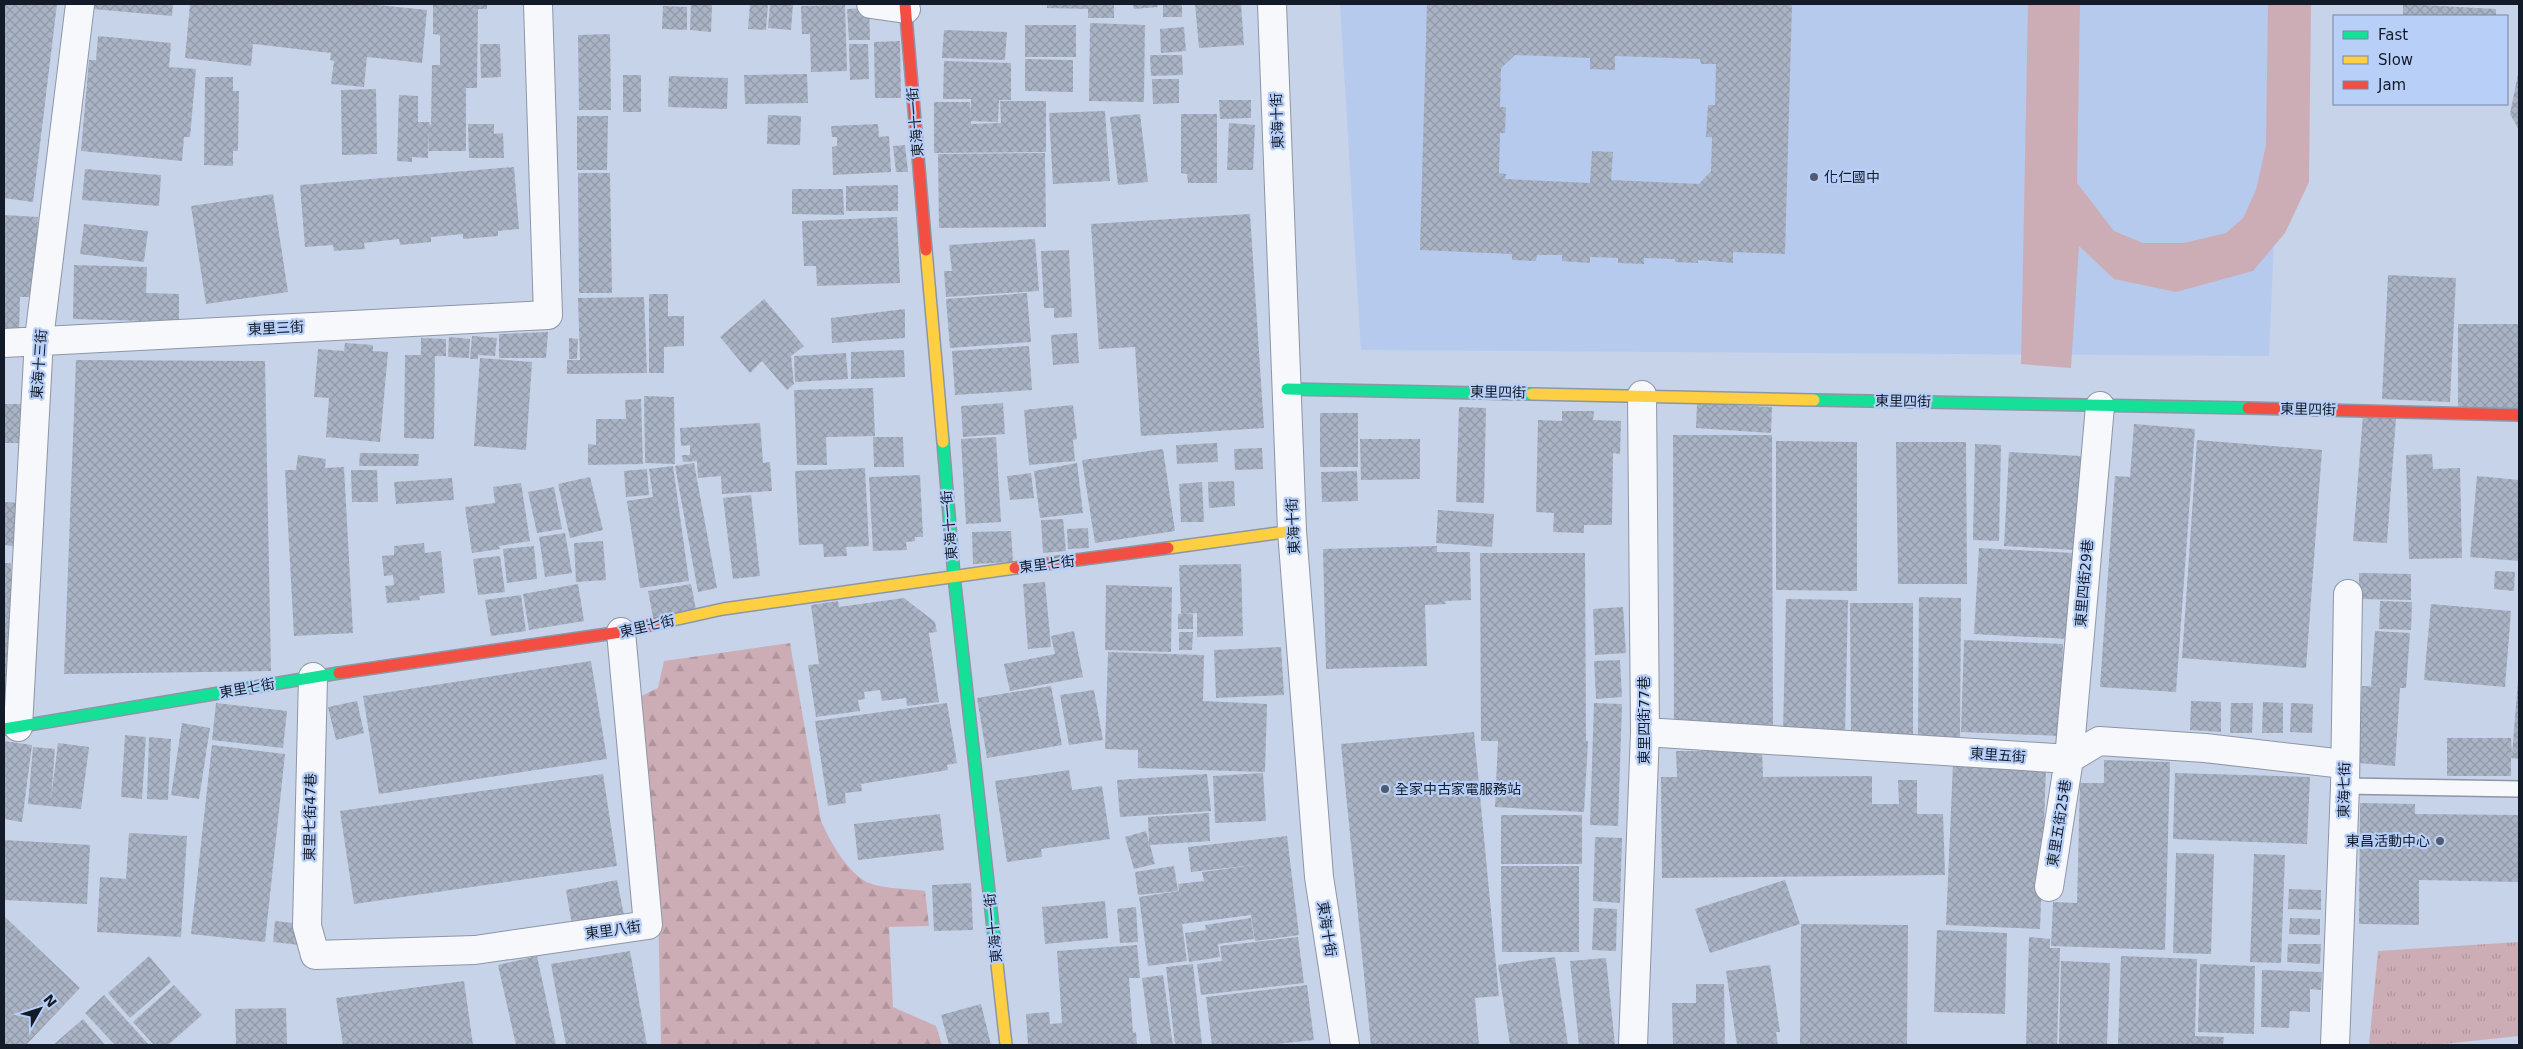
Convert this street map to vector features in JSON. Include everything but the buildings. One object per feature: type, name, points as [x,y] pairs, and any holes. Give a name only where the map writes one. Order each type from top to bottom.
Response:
[{"type":"street","name":"東海十三街","points":[[11,728],[39,339],[80,4]]},
{"type":"street","name":"東里三街","points":[[4,343],[39,339],[548,315],[538,4]]},
{"type":"street","points":[[871,4],[906,6]]},
{"type":"street","name":"東海十街","points":[[1272,4],[1292,531],[1319,877],[1345,1045]]},
{"type":"street","name":"東海十一街","points":[[906,6],[954,576],[1006,1045]]},
{"type":"street","name":"東里四街","points":[[1287,389],[2100,406],[2397,410],[2519,415]]},
{"type":"street","name":"東里四街77巷","points":[[1634,1045],[1646,732],[1642,395]]},
{"type":"street","name":"東里四街29巷","points":[[2069,759],[2100,406]]},
{"type":"street","name":"東里七街","points":[[11,728],[314,677],[621,632],[716,610],[1292,531]]},
{"type":"street","name":"東海七街","points":[[2335,1045],[2348,594]]},
{"type":"street","name":"東里八街","points":[[315,955],[475,950],[648,925],[621,632]]},
{"type":"street","name":"東里七街47巷","points":[[314,677],[307,926],[315,955]]},
{"type":"street","name":"東里五街","points":[[1646,732],[2069,759]]},
{"type":"street","points":[[2069,759],[2099,741],[2205,748],[2344,775]]},
{"type":"street","name":"東里五街25巷","points":[[2049,887],[2069,759]]},
{"type":"lane","points":[[2344,775],[2519,789]]},
{"type":"shaded area","name":"化仁國中","points":[[1340,4],[2284,4],[2269,356],[1361,350]]},
{"type":"green space","points":[[2028,4],[2080,4],[2077,183],[2114,231],[2143,243],[2184,243],[2226,233],[2243,218],[2256,190],[2266,145],[2268,4],[2311,4],[2309,182],[2285,233],[2253,271],[2176,292],[2114,279],[2079,246],[2071,368],[2021,364]]},
{"type":"green space","points":[[790,643],[821,821],[828,836],[848,866],[867,882],[883,887],[925,891],[929,926],[889,927],[893,1007],[936,1026],[942,1045],[661,1045],[658,903],[637,698],[658,688],[664,661]]},
{"type":"green space","points":[[2519,942],[2519,1036],[2434,1045],[2369,1045],[2378,951]]},
{"type":"traffic: fast","points":[[1287,389],[1532,394]]},
{"type":"traffic: fast","points":[[1814,400],[2248,408]]},
{"type":"traffic: fast","points":[[943,442],[954,576],[997,964]]},
{"type":"traffic: fast","points":[[4,729],[339,673]]},
{"type":"traffic: slow","points":[[926,250],[943,442]]},
{"type":"traffic: slow","points":[[1532,394],[1814,400]]},
{"type":"traffic: slow","points":[[1168,548],[1292,531]]},
{"type":"traffic: slow","points":[[655,624],[723,609],[1015,568]]},
{"type":"traffic: slow","points":[[997,964],[1006,1045]]},
{"type":"traffic: jam","points":[[905,4],[926,250]]},
{"type":"traffic: jam","points":[[2248,408],[2519,415]]},
{"type":"traffic: jam","points":[[1015,568],[1168,548]]},
{"type":"traffic: jam","points":[[339,673],[621,632],[655,624]]},
{"type":"place","name":"化仁國中","points":[[1814,177]]},
{"type":"place","name":"全家中古家電服務站","points":[[1385,789]]},
{"type":"place","name":"東昌活動中心","points":[[2440,841]]}]
